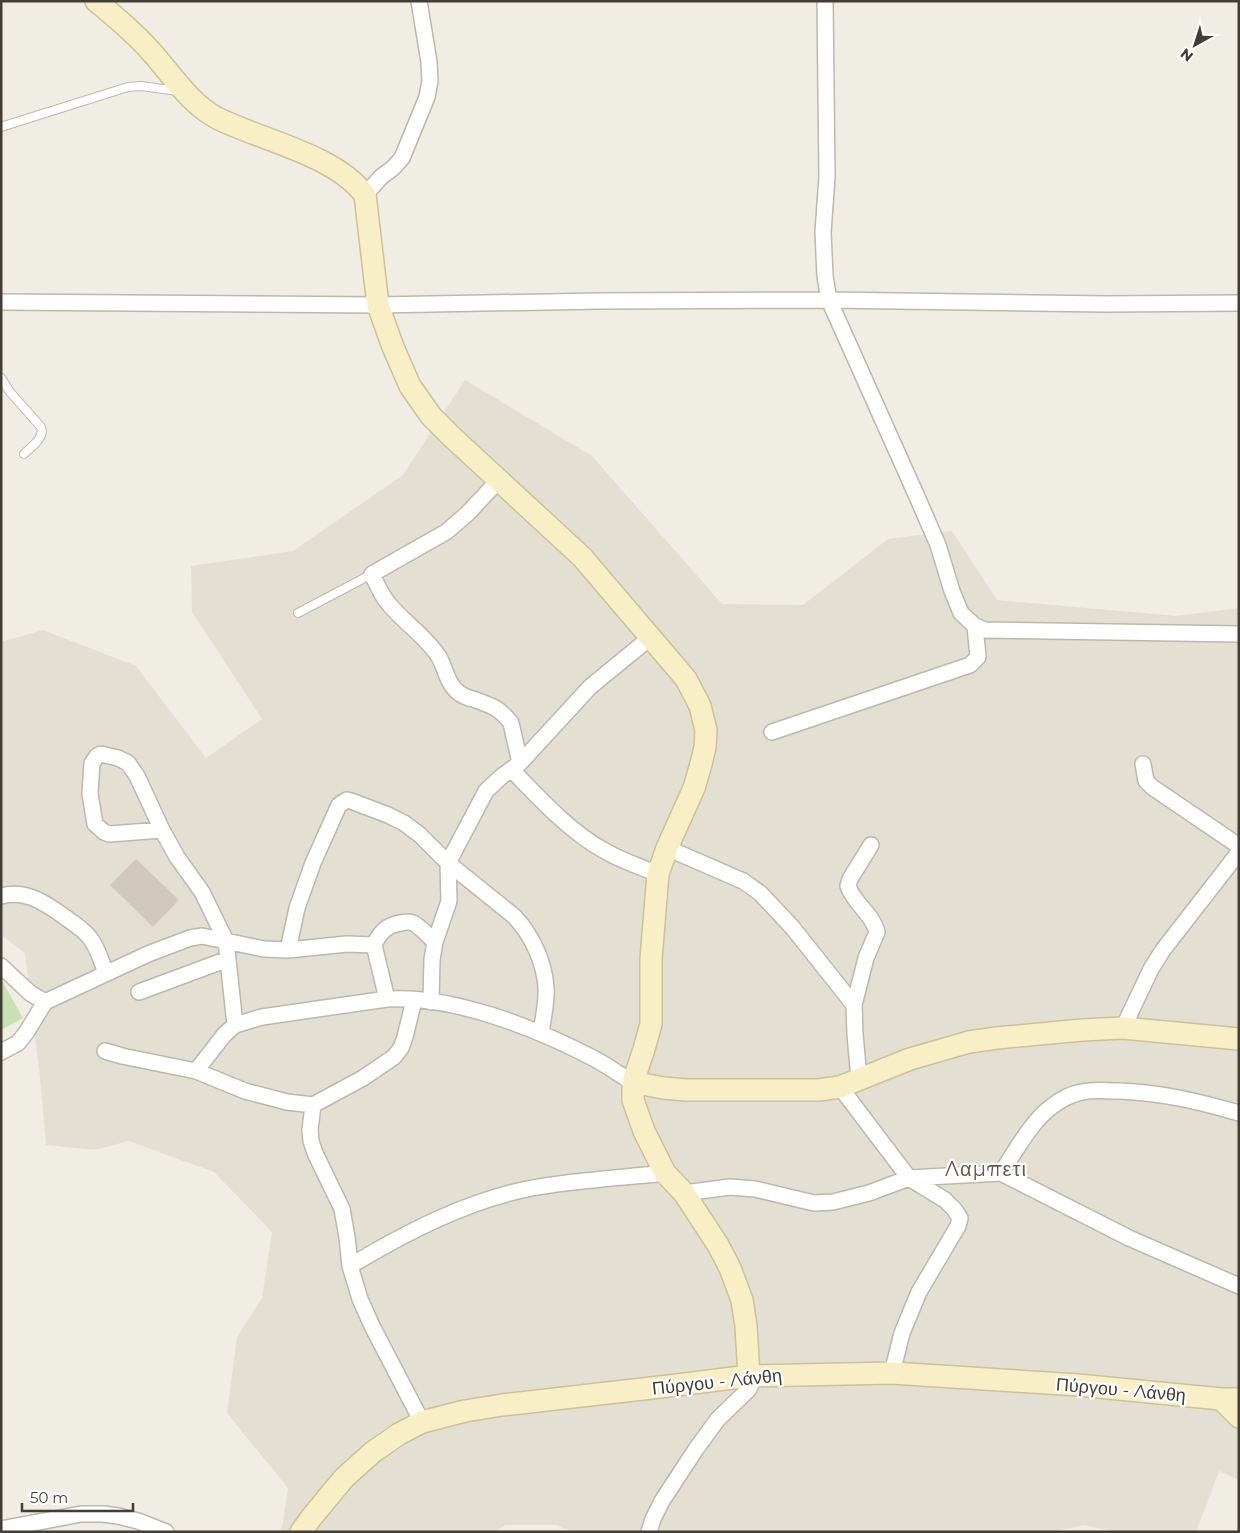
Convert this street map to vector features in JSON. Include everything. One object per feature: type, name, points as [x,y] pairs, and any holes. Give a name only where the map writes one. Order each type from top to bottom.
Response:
[{"type":"street","points":[[96,1],[115,16],[154,55],[185,92],[215,117],[319,160],[333,167],[357,185],[364,195],[378,305],[410,386],[438,423],[582,557],[686,680],[700,706],[706,730],[701,764],[694,788],[667,848],[658,874],[651,958],[651,1024],[633,1082],[633,1100],[637,1113],[665,1173],[684,1193],[718,1245],[730,1268],[742,1300],[751,1384],[750,1389],[718,1418],[696,1449],[662,1501],[649,1532]]},
{"type":"street","points":[[364,195],[402,158],[427,97],[430,81],[429,62],[419,1]]},
{"type":"street","points":[[825,1],[827,176],[823,232],[825,276],[829,300],[938,546],[961,613],[975,626],[985,630],[1239,634]]},
{"type":"street","points":[[1,302],[378,305],[600,301],[829,300],[1105,304],[1239,303]]},
{"type":"street","points":[[499,480],[473,508],[446,532],[372,574],[389,605],[433,648],[454,688],[464,696],[495,707],[511,723],[516,766],[572,828],[605,852],[658,874]]},
{"type":"street","points":[[772,732],[970,665],[978,657],[975,626]]},
{"type":"street","points":[[431,1002],[432,960],[435,942],[449,901],[448,863],[486,791],[516,766],[590,687],[651,637]]},
{"type":"street","points":[[162,830],[109,834],[94,824],[90,794],[92,763],[97,756],[100,754],[118,758],[128,763],[151,803],[162,830],[202,892],[226,941],[235,1025]]},
{"type":"street","points":[[1143,764],[1146,781],[1152,787],[1239,846]]},
{"type":"street","points":[[288,950],[297,908],[313,863],[339,805],[342,802],[351,801],[388,814],[404,823],[420,835],[448,863],[515,917],[532,939],[543,968],[546,988],[541,1033]]},
{"type":"street","points":[[871,845],[850,879],[848,886],[853,898],[874,924],[877,932],[866,958],[854,1005],[855,1034],[850,1083],[909,1178],[945,1200],[960,1218],[958,1226],[919,1292],[902,1333],[892,1373]]},
{"type":"street","points":[[667,848],[743,881],[760,893],[792,926],[854,1005]]},
{"type":"street","points":[[1123,1028],[1151,969],[1163,950],[1239,852]]},
{"type":"street","points":[[1,896],[22,894],[34,898],[47,904],[83,930],[97,949],[106,973]]},
{"type":"street","points":[[387,999],[374,944],[377,937],[385,928],[393,924],[409,922],[414,923],[435,942]]},
{"type":"street","points":[[1,1052],[18,1043],[45,1002],[148,954],[190,938],[202,936],[264,949],[288,950],[347,944],[374,944]]},
{"type":"street","points":[[139,992],[228,959]]},
{"type":"street","points":[[1,966],[30,993],[45,1002]]},
{"type":"street","points":[[196,1071],[224,1035],[235,1025],[262,1017],[387,999],[407,998],[482,1013],[541,1033],[596,1060],[633,1082],[663,1088],[687,1090],[818,1090],[850,1083],[910,1059],[969,1042],[1073,1031],[1123,1028],[1239,1039]]},
{"type":"street","points":[[105,1051],[141,1061],[196,1071],[245,1091],[287,1102],[313,1105],[363,1078],[394,1057],[401,1048],[405,1038],[414,1000]]},
{"type":"street","points":[[1001,1173],[1034,1125],[1049,1108],[1064,1098],[1082,1092],[1099,1090],[1164,1094],[1202,1102],[1239,1113]]},
{"type":"street","points":[[313,1105],[311,1141],[342,1209],[350,1266],[360,1299],[422,1422]]},
{"type":"street","points":[[350,1266],[404,1234],[499,1196],[557,1184],[665,1173]]},
{"type":"street","points":[[684,1193],[730,1187],[755,1189],[814,1203],[832,1202],[869,1194],[909,1178],[1001,1173],[1129,1238],[1239,1286]]},
{"type":"street","name":"Πύργου - Λάνθη","points":[[301,1532],[321,1504],[344,1478],[380,1447],[399,1434],[422,1422],[466,1411],[502,1405],[749,1376],[892,1373],[1078,1385],[1230,1399]]},
{"type":"street","points":[[1230,1399],[1239,1417]]},
{"type":"street","points":[[1,1529],[81,1514],[103,1514],[138,1521],[166,1532]]},
{"type":"lane","points":[[1,127],[128,87],[141,86],[185,92]]},
{"type":"lane","points":[[1,378],[10,392],[42,430],[40,438],[24,454]]},
{"type":"lane","points":[[298,613],[372,574]]},
{"type":"shaded area","points":[[465,380],[592,456],[722,604],[803,605],[888,539],[952,531],[997,600],[1176,616],[1239,608],[1239,1480],[1219,1471],[1196,1532],[1116,1532],[1084,1525],[1052,1532],[573,1532],[557,1525],[505,1525],[496,1532],[280,1532],[288,1488],[227,1413],[237,1337],[262,1298],[272,1232],[214,1172],[129,1141],[94,1150],[46,1145],[25,953],[1,935],[1,642],[43,630],[136,666],[206,758],[262,719],[192,612],[191,566],[293,551],[403,475]]},
{"type":"green space","points":[[1,979],[23,1018],[1,1030]]},
{"type":"building","points":[[136,859],[179,900],[153,927],[110,885]]},
{"type":"district","name":"Λαμπετι","points":[[986,1169]]}]
